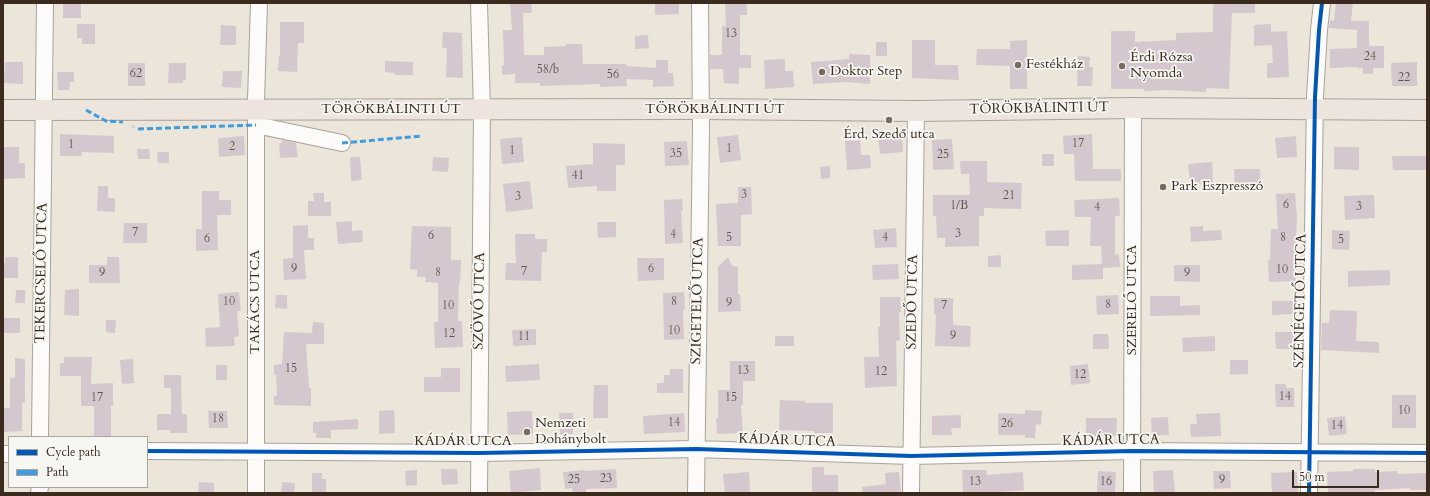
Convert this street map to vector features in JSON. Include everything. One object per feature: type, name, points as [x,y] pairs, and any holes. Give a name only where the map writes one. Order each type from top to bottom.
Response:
[{"type":"main road","name":"TÖRÖKBÁLINTI ÚT","points":[[3,110],[43,110],[256,118],[482,110],[701,109],[916,111],[1133,108],[1427,110]]},
{"type":"street","name":"TEKERCSELŐ UTCA","points":[[40,436],[45,3]]},
{"type":"street","name":"TAKÁCS UTCA","points":[[256,493],[256,118],[259,3]]},
{"type":"street","name":"SZÖVŐ UTCA","points":[[479,3],[482,110],[478,453],[479,493]]},
{"type":"street","name":"SZIGETELŐ UTCA","points":[[696,493],[701,109],[700,3]]},
{"type":"street","name":"SZÉNÉGETŐ UTCA","points":[[1309,493],[1315,109],[1319,30],[1322,3]]},
{"type":"street","name":"SZERELŐ UTCA","points":[[1132,493],[1133,108]]},
{"type":"street","name":"SZEDŐ UTCA","points":[[911,493],[916,111]]},
{"type":"street","points":[[256,118],[342,143]]},
{"type":"street","name":"KÁDÁR UTCA","points":[[148,451],[478,453],[696,449],[911,456],[1132,451],[1427,453]]},
{"type":"building","points":[[63,3],[81,3],[81,18],[63,18]]},
{"type":"building","points":[[510,3],[531,3],[532,13],[523,13],[524,55],[544,55],[544,47],[566,46],[566,44],[582,44],[583,64],[626,64],[626,66],[656,68],[656,60],[668,60],[668,73],[673,73],[674,86],[653,87],[653,80],[626,79],[627,86],[600,87],[600,84],[540,86],[540,83],[515,83],[515,74],[502,75],[502,65],[504,65],[503,30],[512,30]]},
{"type":"building","points":[[655,3],[679,3],[679,14],[655,15]]},
{"type":"building","points":[[725,3],[747,3],[747,15],[740,15],[740,55],[751,55],[751,68],[739,68],[739,84],[724,83],[723,69],[710,69],[710,55],[722,55],[722,26],[726,26]]},
{"type":"building","points":[[1213,3],[1255,3],[1255,13],[1232,13],[1229,89],[1206,88],[1206,92],[1111,89],[1111,31],[1135,31],[1135,42],[1176,40],[1176,33],[1213,32]]},
{"type":"building","points":[[1336,3],[1353,3],[1351,21],[1369,21],[1369,46],[1384,46],[1384,68],[1373,68],[1373,74],[1363,74],[1363,68],[1330,68],[1330,49],[1357,48],[1357,30],[1329,28],[1330,20],[1334,21]]},
{"type":"building","points":[[280,22],[304,22],[304,43],[298,43],[297,72],[278,71],[280,56]]},
{"type":"building","points":[[77,24],[95,24],[95,44],[82,44],[82,38],[77,38]]},
{"type":"building","points":[[1271,24],[1271,32],[1287,31],[1289,77],[1267,78],[1267,63],[1273,63],[1272,45],[1254,46],[1254,25]]},
{"type":"building","points":[[221,25],[236,26],[236,45],[220,45]]},
{"type":"building","points":[[443,32],[462,33],[463,78],[446,77],[447,48],[442,48]]},
{"type":"building","points":[[648,35],[649,48],[635,49],[635,36]]},
{"type":"building","points":[[912,40],[935,40],[935,65],[958,65],[959,80],[912,78]]},
{"type":"building","points":[[1027,40],[1027,89],[1010,89],[1010,66],[976,65],[977,49],[1010,49],[1010,41]]},
{"type":"building","points":[[876,42],[887,42],[887,56],[876,56]]},
{"type":"building","points":[[849,54],[870,55],[870,84],[848,82],[813,84],[811,62],[849,59]]},
{"type":"building","points":[[1078,56],[1090,57],[1089,67],[1093,67],[1092,86],[1077,86]]},
{"type":"building","points":[[785,59],[785,71],[793,71],[794,87],[765,89],[764,60]]},
{"type":"building","points":[[385,61],[413,62],[413,75],[395,75],[395,73],[385,72]]},
{"type":"building","points":[[5,62],[23,62],[23,84],[4,83]]},
{"type":"building","points":[[1417,62],[1417,86],[1392,86],[1391,63]]},
{"type":"building","points":[[128,63],[145,63],[145,86],[128,86]]},
{"type":"building","points":[[169,63],[186,63],[186,80],[183,80],[183,83],[168,83]]},
{"type":"building","points":[[223,71],[242,71],[241,88],[222,87]]},
{"type":"building","points":[[57,72],[74,72],[74,82],[70,82],[69,90],[58,90]]},
{"type":"building","points":[[60,134],[114,136],[114,153],[82,152],[82,156],[60,156]]},
{"type":"building","points":[[902,134],[903,152],[880,154],[878,136]]},
{"type":"building","points":[[1092,134],[1093,169],[1121,169],[1121,181],[1075,181],[1074,154],[1064,154],[1063,136]]},
{"type":"building","points":[[738,135],[741,160],[720,163],[717,137]]},
{"type":"building","points":[[244,136],[245,155],[219,157],[218,138]]},
{"type":"building","points":[[1296,136],[1297,157],[1277,158],[1275,138]]},
{"type":"building","points":[[522,137],[524,162],[502,164],[500,139]]},
{"type":"building","points":[[952,139],[954,169],[933,170],[932,140]]},
{"type":"building","points":[[282,140],[296,143],[298,157],[280,158],[279,143],[282,143]]},
{"type":"building","points":[[860,140],[861,155],[870,155],[871,168],[847,170],[845,141]]},
{"type":"building","points":[[687,141],[689,165],[665,166],[664,142]]},
{"type":"building","points":[[593,143],[625,144],[625,165],[616,165],[616,191],[597,191],[597,186],[568,188],[566,166],[593,164]]},
{"type":"building","points":[[4,147],[19,147],[19,163],[25,163],[25,178],[4,179]]},
{"type":"building","points":[[1334,147],[1359,147],[1359,170],[1334,169]]},
{"type":"building","points":[[137,149],[149,149],[150,159],[138,159]]},
{"type":"building","points":[[157,152],[169,152],[169,163],[158,163]]},
{"type":"building","points":[[1042,154],[1054,154],[1054,166],[1042,166]]},
{"type":"building","points":[[1392,156],[1427,156],[1427,170],[1393,170]]},
{"type":"building","points":[[350,157],[360,157],[362,180],[351,181]]},
{"type":"building","points":[[433,157],[449,158],[448,172],[432,171]]},
{"type":"building","points":[[960,161],[987,161],[987,182],[1022,183],[1021,209],[984,208],[984,216],[979,216],[979,246],[945,247],[945,238],[937,238],[936,216],[933,216],[933,195],[970,195],[969,174],[961,174]]},
{"type":"building","points":[[1212,162],[1213,183],[1190,184],[1188,164]]},
{"type":"building","points":[[830,166],[830,178],[821,179],[820,167]]},
{"type":"building","points":[[1234,169],[1260,169],[1261,189],[1235,189]]},
{"type":"building","points":[[530,181],[533,209],[506,212],[503,184]]},
{"type":"building","points":[[98,186],[108,186],[108,198],[115,198],[115,212],[97,211]]},
{"type":"building","points":[[738,187],[751,187],[752,214],[741,215],[741,246],[718,246],[716,204],[738,203]]},
{"type":"building","points":[[202,191],[219,191],[219,200],[231,200],[231,215],[217,215],[218,250],[196,251],[196,229],[202,229]]},
{"type":"building","points":[[313,193],[324,193],[324,202],[331,202],[331,216],[308,216],[308,201],[314,201]]},
{"type":"building","points":[[1295,193],[1297,216],[1295,256],[1296,281],[1269,282],[1268,260],[1270,260],[1271,229],[1278,229],[1276,194]]},
{"type":"building","points":[[1374,195],[1375,218],[1345,220],[1344,196]]},
{"type":"building","points":[[1119,198],[1120,216],[1115,216],[1115,255],[1119,254],[1120,267],[1103,268],[1103,279],[1072,280],[1072,265],[1102,264],[1101,246],[1090,246],[1091,217],[1075,217],[1074,200]]},
{"type":"building","points":[[682,199],[683,211],[681,211],[683,243],[665,244],[664,200]]},
{"type":"building","points":[[352,221],[352,231],[362,230],[363,242],[338,244],[336,222]]},
{"type":"building","points":[[597,222],[616,222],[616,237],[598,238]]},
{"type":"building","points":[[124,223],[147,223],[147,243],[123,243]]},
{"type":"building","points":[[308,225],[308,238],[314,238],[314,250],[304,250],[306,279],[284,280],[283,259],[293,258],[293,226]]},
{"type":"building","points":[[412,226],[451,227],[451,260],[461,260],[458,321],[462,321],[463,347],[435,348],[434,322],[438,322],[438,283],[425,282],[426,277],[417,277],[417,270],[410,269]]},
{"type":"building","points":[[1203,226],[1203,231],[1221,230],[1222,240],[1191,242],[1190,227]]},
{"type":"building","points":[[896,228],[897,247],[875,248],[873,230]]},
{"type":"building","points":[[1069,230],[1069,246],[1046,246],[1045,231]]},
{"type":"building","points":[[1332,230],[1350,231],[1349,250],[1332,249]]},
{"type":"building","points":[[515,234],[535,234],[535,239],[547,239],[547,252],[542,252],[541,281],[505,280],[506,263],[516,263]]},
{"type":"building","points":[[1001,255],[1001,267],[988,267],[988,256]]},
{"type":"building","points":[[5,257],[18,257],[18,278],[3,278],[3,263],[5,263]]},
{"type":"building","points":[[107,257],[119,257],[120,283],[89,283],[89,265],[107,265]]},
{"type":"building","points":[[728,257],[732,266],[738,267],[738,294],[740,294],[741,311],[718,312],[718,267]]},
{"type":"building","points":[[637,258],[664,258],[664,280],[638,281]]},
{"type":"building","points":[[898,264],[899,279],[873,280],[872,265]]},
{"type":"building","points":[[1174,265],[1200,265],[1200,282],[1174,281]]},
{"type":"building","points":[[1390,270],[1390,285],[1348,287],[1348,271]]},
{"type":"building","points":[[79,289],[79,316],[64,315],[65,290]]},
{"type":"building","points":[[16,290],[25,290],[25,303],[15,303]]},
{"type":"building","points":[[239,292],[241,311],[237,311],[239,336],[234,337],[235,346],[206,347],[205,328],[220,327],[218,294]]},
{"type":"building","points":[[684,292],[684,339],[664,340],[663,293]]},
{"type":"building","points":[[276,295],[287,295],[287,309],[275,308]]},
{"type":"building","points":[[1118,295],[1119,314],[1097,315],[1096,296]]},
{"type":"building","points":[[1150,296],[1180,296],[1180,306],[1200,305],[1200,315],[1150,316]]},
{"type":"building","points":[[880,297],[900,297],[900,340],[896,341],[897,386],[865,388],[864,357],[879,357],[878,327],[880,327]]},
{"type":"building","points":[[934,298],[953,298],[953,325],[971,326],[970,347],[935,346],[936,314],[934,314]]},
{"type":"building","points":[[1272,301],[1294,301],[1294,314],[1272,315]]},
{"type":"building","points":[[1330,310],[1357,311],[1356,341],[1379,342],[1379,353],[1321,350],[1322,323],[1329,323]]},
{"type":"building","points":[[3,318],[20,318],[20,333],[3,333]]},
{"type":"building","points":[[106,320],[116,320],[115,333],[106,332]]},
{"type":"building","points":[[313,322],[324,323],[324,344],[306,344],[309,388],[311,388],[311,406],[274,405],[274,396],[277,396],[274,365],[282,364],[284,332],[312,333]]},
{"type":"building","points":[[536,329],[536,345],[513,346],[512,330]]},
{"type":"building","points":[[1275,332],[1297,332],[1297,349],[1276,349]]},
{"type":"building","points":[[1093,334],[1108,334],[1109,349],[1093,349]]},
{"type":"building","points":[[775,336],[794,336],[794,346],[775,346]]},
{"type":"building","points":[[1215,336],[1215,351],[1183,352],[1182,338]]},
{"type":"building","points":[[64,357],[92,357],[91,384],[113,383],[111,436],[94,436],[94,406],[81,406],[81,376],[60,376],[60,363],[64,363]]},
{"type":"building","points":[[15,358],[25,359],[25,403],[22,403],[22,431],[4,432],[4,408],[10,408],[10,378],[15,378]]},
{"type":"building","points":[[133,359],[134,383],[122,384],[120,360]]},
{"type":"building","points":[[1230,360],[1248,360],[1248,374],[1230,375]]},
{"type":"building","points":[[730,361],[755,361],[755,381],[743,381],[743,405],[741,405],[743,433],[717,434],[716,418],[718,418],[718,390],[730,390]]},
{"type":"building","points":[[539,364],[540,380],[506,382],[505,366]]},
{"type":"building","points":[[1088,364],[1090,383],[1071,385],[1070,366]]},
{"type":"building","points":[[216,365],[227,365],[227,380],[216,380]]},
{"type":"building","points":[[441,368],[460,368],[460,392],[424,392],[424,377],[441,377]]},
{"type":"building","points":[[670,369],[683,369],[683,393],[657,393],[657,383],[664,383],[664,375],[670,375]]},
{"type":"building","points":[[164,375],[181,375],[182,414],[187,414],[187,433],[170,433],[170,430],[157,430],[157,414],[171,414],[171,388],[164,388]]},
{"type":"building","points":[[1275,384],[1286,384],[1286,388],[1294,388],[1294,407],[1276,407]]},
{"type":"building","points":[[594,385],[608,385],[608,418],[593,418]]},
{"type":"building","points":[[1392,395],[1416,395],[1416,428],[1392,428]]},
{"type":"building","points":[[780,400],[805,401],[805,403],[833,403],[833,433],[779,430]]},
{"type":"building","points":[[394,410],[395,433],[379,434],[379,411]]},
{"type":"building","points":[[1025,410],[1042,411],[1041,425],[1036,424],[1035,438],[1025,438],[1025,435],[998,435],[998,413],[1025,414]]},
{"type":"building","points":[[208,411],[227,411],[228,428],[209,428]]},
{"type":"building","points":[[532,411],[533,434],[508,435],[507,412]]},
{"type":"building","points":[[559,413],[573,413],[573,434],[560,434]]},
{"type":"building","points":[[684,413],[685,432],[644,434],[643,416]]},
{"type":"building","points":[[1220,413],[1221,436],[1191,437],[1190,424],[1197,424],[1196,414]]},
{"type":"building","points":[[961,415],[961,428],[951,428],[952,435],[932,435],[932,416]]},
{"type":"building","points":[[1345,416],[1347,434],[1329,436],[1327,418]]},
{"type":"building","points":[[1168,417],[1169,435],[1152,436],[1151,418]]},
{"type":"building","points":[[1086,418],[1117,418],[1116,436],[1086,436]]},
{"type":"building","points":[[358,419],[358,429],[331,430],[331,438],[316,438],[316,433],[313,433],[313,422]]},
{"type":"building","points":[[812,467],[824,467],[824,475],[838,475],[838,493],[812,493]]},
{"type":"building","points":[[540,468],[541,490],[511,493],[509,471]]},
{"type":"building","points":[[441,469],[457,469],[458,484],[442,485]]},
{"type":"building","points":[[616,469],[617,488],[586,489],[586,493],[573,493],[572,488],[565,489],[563,472]]},
{"type":"building","points":[[1353,469],[1375,469],[1375,472],[1397,471],[1397,474],[1427,473],[1427,490],[1410,490],[1410,488],[1375,490],[1375,492],[1328,492],[1327,472],[1353,471]]},
{"type":"building","points":[[417,470],[417,485],[406,486],[405,471]]},
{"type":"building","points":[[962,470],[986,470],[987,475],[1023,472],[1024,490],[963,493]]},
{"type":"building","points":[[1173,470],[1175,493],[1154,493],[1153,471]]},
{"type":"building","points":[[1098,471],[1116,472],[1115,493],[1097,493]]},
{"type":"building","points":[[1213,471],[1230,471],[1231,488],[1214,489]]},
{"type":"building","points":[[749,472],[750,492],[725,493],[723,474]]},
{"type":"building","points":[[899,472],[901,493],[863,493],[862,487],[886,484],[885,473]]},
{"type":"building","points":[[1297,472],[1298,493],[1272,493],[1271,473]]},
{"type":"building","points":[[312,473],[322,473],[322,479],[326,479],[326,493],[312,493]]},
{"type":"building","points":[[199,482],[214,483],[214,493],[198,493]]},
{"type":"building","points":[[282,482],[295,483],[294,493],[281,493]]},
{"type":"marked path","points":[[86,110],[106,121],[123,122]]},
{"type":"marked path","points":[[138,129],[256,125]]},
{"type":"marked path","points":[[342,143],[422,136]]},
{"type":"cycle path","points":[[1309,493],[1315,97],[1322,3]]},
{"type":"cycle path","points":[[148,451],[479,453],[696,449],[911,456],[1132,451],[1427,453]]},
{"type":"place","name":"Festékház","points":[[1018,65]]},
{"type":"place","name":"Érdi Rózsa Nyomda","points":[[1122,66]]},
{"type":"place","name":"Doktor Step","points":[[822,72]]},
{"type":"place","name":"Érd, Szedő utca","points":[[889,120]]},
{"type":"place","name":"Park Eszpresszó","points":[[1163,187]]},
{"type":"place","name":"Nemzeti Dohánybolt","points":[[527,432]]}]
